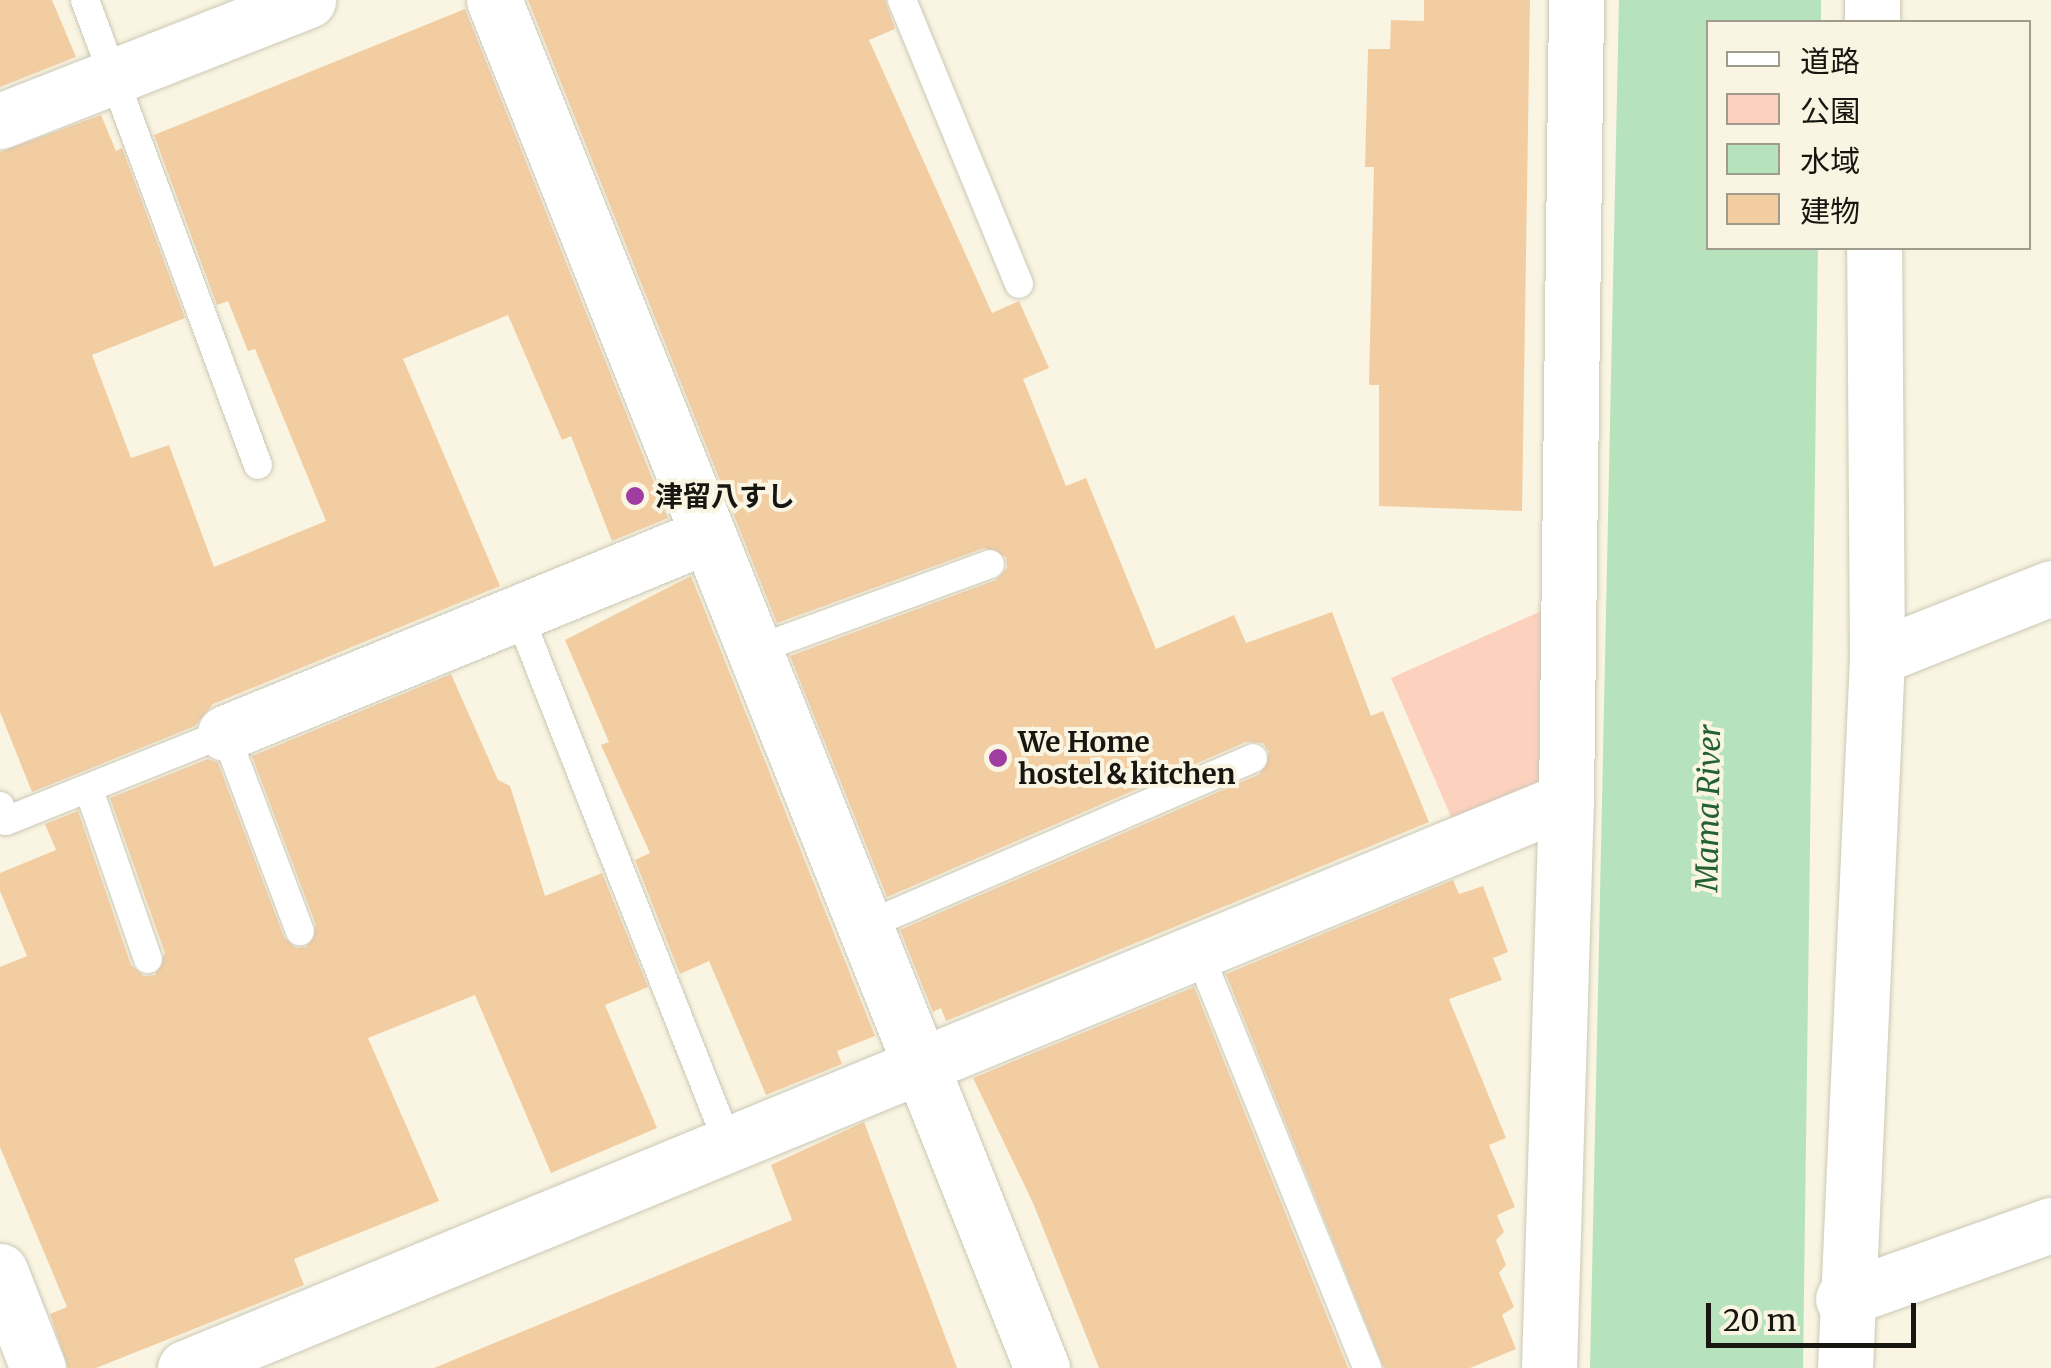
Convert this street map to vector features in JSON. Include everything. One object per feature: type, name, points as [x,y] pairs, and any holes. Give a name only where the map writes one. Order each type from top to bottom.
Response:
[{"type":"street","points":[[0,121],[308,0]]},
{"type":"street","points":[[494,0],[1042,1368]]},
{"type":"street","points":[[1549,1368],[1566,800],[1576,0]]},
{"type":"street","points":[[1845,1368],[1843,1299],[1876,658],[1874,250]]},
{"type":"street","points":[[225,733],[708,535]]},
{"type":"street","points":[[1876,658],[2051,588]]},
{"type":"street","points":[[185,1368],[1566,800]]},
{"type":"street","points":[[1843,1299],[2051,1226]]},
{"type":"street","points":[[0,1271],[38,1368]]},
{"type":"lane","points":[[85,0],[258,465]]},
{"type":"lane","points":[[902,0],[1018,284]]},
{"type":"lane","points":[[755,650],[990,564]]},
{"type":"lane","points":[[518,613],[728,1143]]},
{"type":"lane","points":[[0,806],[6,821],[225,733],[300,931]]},
{"type":"lane","points":[[864,927],[1253,758]]},
{"type":"lane","points":[[89,790],[148,959]]},
{"type":"lane","points":[[1198,951],[1367,1368]]},
{"type":"green space","points":[[1548,608],[1552,788],[1455,826],[1391,678]]},
{"type":"water","name":"Mama River","points":[[1619,0],[1821,0],[1821,20],[1706,20],[1706,250],[1818,250],[1803,1368],[1590,1368]]},
{"type":"building","points":[[0,0],[52,0],[76,57],[0,87]]},
{"type":"building","points":[[528,0],[885,0],[895,29],[869,40],[992,313],[1019,301],[1049,368],[1023,379],[1066,486],[1086,478],[1156,649],[1234,615],[1246,643],[1332,612],[1371,716],[1383,711],[1429,822],[946,1021],[941,1008],[933,1012],[900,930],[1260,774],[1269,752],[1263,743],[1246,742],[887,897],[790,656],[996,580],[1007,568],[1006,557],[984,548],[777,623]]},
{"type":"building","points":[[1424,0],[1530,0],[1522,511],[1379,506],[1379,385],[1369,385],[1374,167],[1365,167],[1368,49],[1390,49],[1391,20],[1424,21]]},
{"type":"building","points":[[465,9],[668,518],[612,541],[571,436],[562,440],[508,315],[403,359],[500,586],[213,704],[195,726],[32,792],[0,712],[0,152],[101,115],[116,151],[122,148],[185,318],[92,355],[131,458],[169,445],[214,567],[326,521],[255,349],[248,351],[228,301],[217,305],[154,135]]},
{"type":"building","points":[[691,576],[875,1036],[837,1051],[842,1064],[766,1095],[709,961],[680,974],[635,860],[650,853],[601,745],[609,742],[565,640]]},
{"type":"building","points":[[451,674],[498,780],[510,786],[545,896],[602,873],[648,987],[605,1005],[657,1128],[551,1173],[475,995],[368,1038],[439,1201],[294,1259],[304,1285],[96,1368],[68,1368],[50,1314],[67,1307],[0,1147],[0,967],[27,956],[0,891],[0,873],[56,850],[45,824],[78,811],[131,965],[144,976],[155,975],[165,953],[110,798],[208,759],[218,763],[284,937],[296,948],[307,947],[316,925],[252,756]]},
{"type":"building","points":[[1453,880],[1459,894],[1483,886],[1508,952],[1493,958],[1502,980],[1449,999],[1506,1138],[1489,1145],[1515,1207],[1497,1215],[1504,1232],[1496,1240],[1506,1265],[1499,1273],[1514,1307],[1502,1315],[1516,1349],[1470,1368],[1384,1368],[1226,974]]},
{"type":"building","points":[[1194,987],[1348,1368],[1099,1368],[1033,1203],[973,1078]]},
{"type":"building","points":[[864,1122],[957,1368],[434,1368],[792,1220],[771,1165]]},
{"type":"place","name":"津留八すし","points":[[635,496]]},
{"type":"place","name":"We Home hostel＆kitchen","points":[[998,758]]}]
